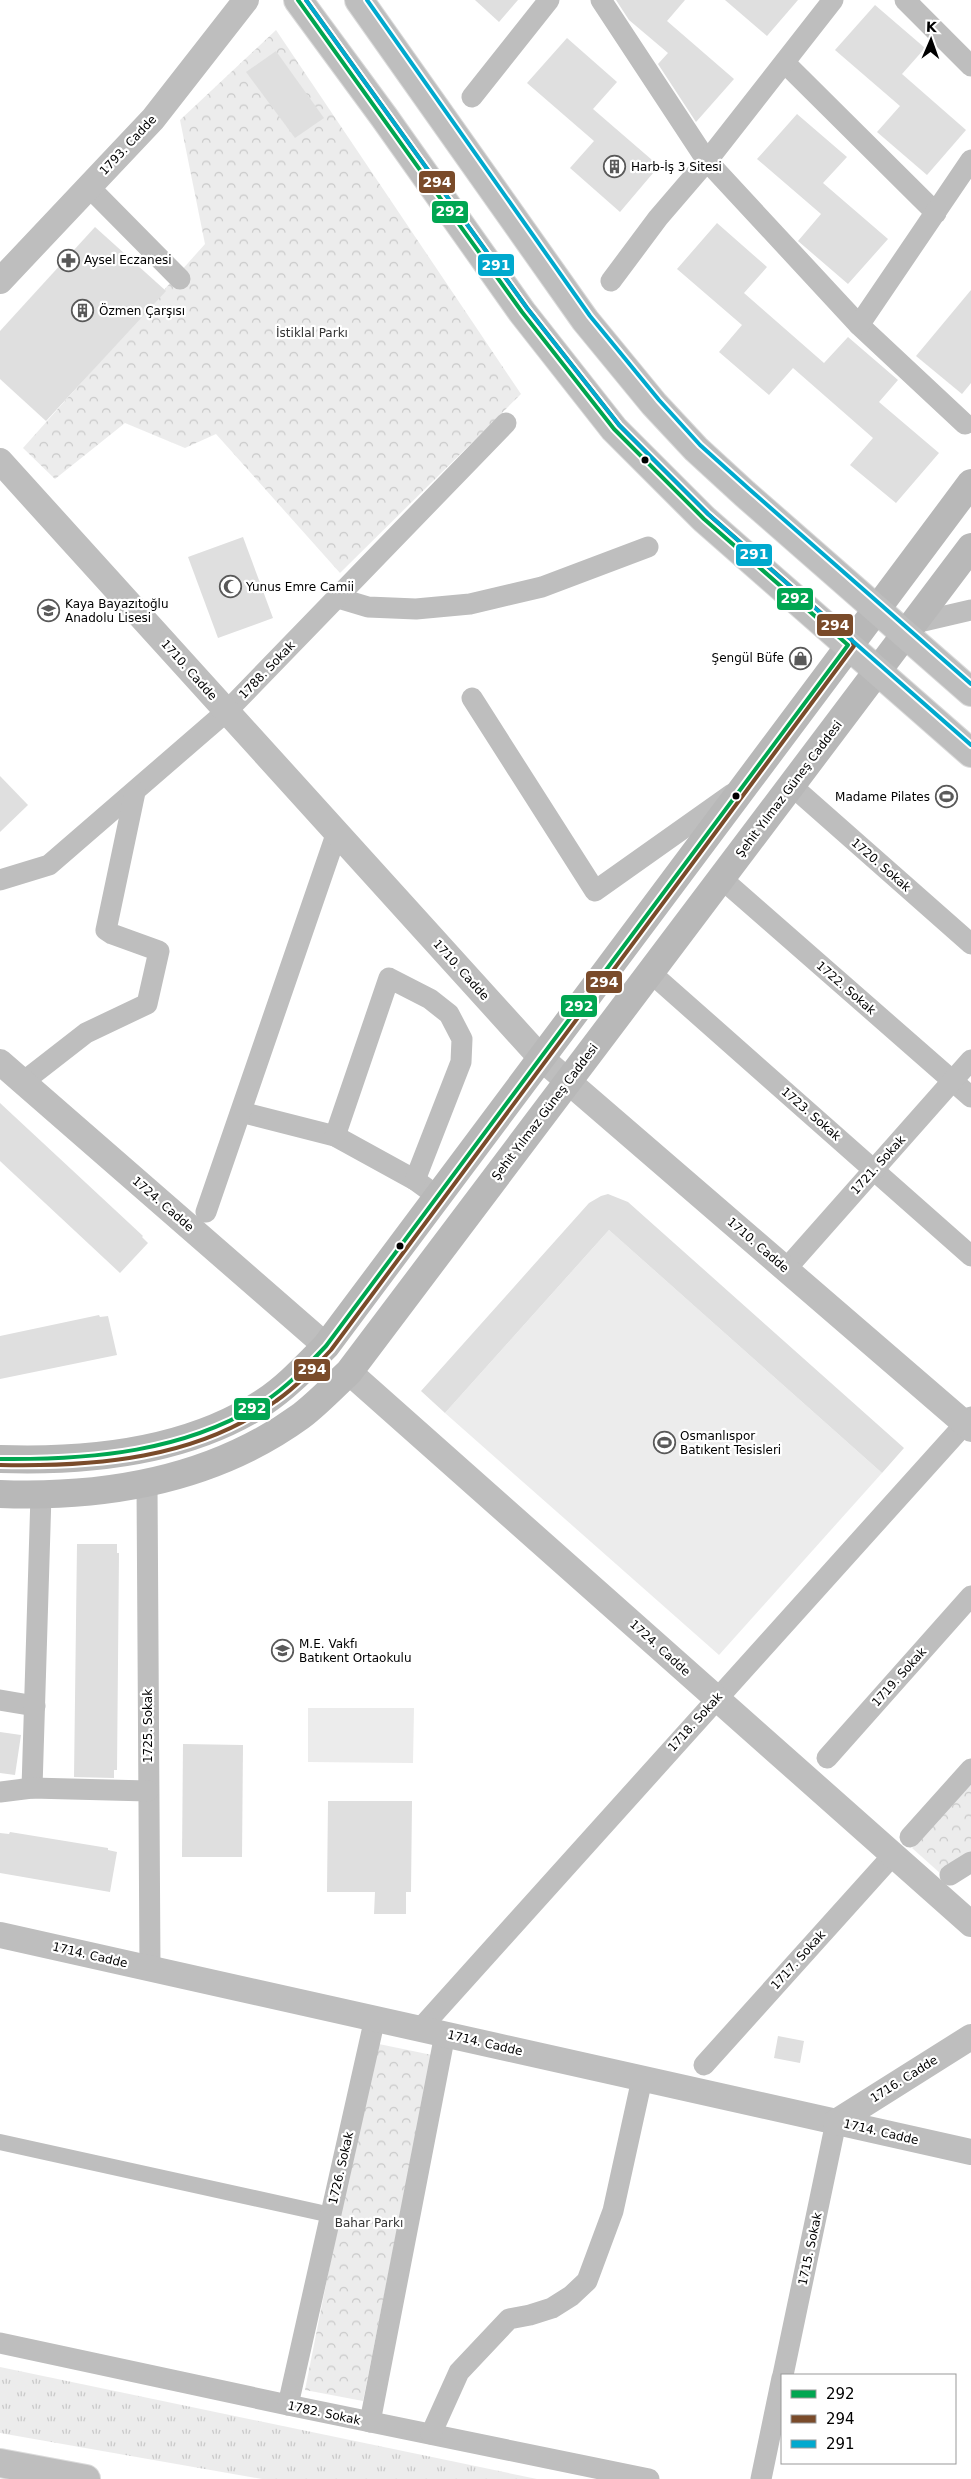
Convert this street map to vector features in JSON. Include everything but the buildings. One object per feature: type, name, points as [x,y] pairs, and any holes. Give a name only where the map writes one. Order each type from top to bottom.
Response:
[{"type":"main road","points":[[298,0],[384,117],[522,312],[614,429],[704,519],[971,753]]},
{"type":"main road","points":[[359,0],[585,320],[623,368],[696,449],[876,608],[910,629],[971,692]]},
{"type":"main road","points":[[0,1459],[53,1459],[124,1453],[197,1433],[236,1417],[265,1402],[326,1346],[848,645],[971,483]]},
{"type":"main road","name":"Şehit Yılmaz Güneş Caddesi","points":[[0,1494],[41,1495],[90,1492],[147,1484],[207,1467],[252,1446],[301,1416],[349,1372],[971,547]]},
{"type":"main road","points":[[0,2463],[86,2479]]},
{"type":"street","name":"1793. Cadde","points":[[0,281],[153,119],[246,0]]},
{"type":"street","points":[[472,97],[549,0]]},
{"type":"street","points":[[601,0],[708,161],[859,325],[965,424]]},
{"type":"street","points":[[612,281],[658,218],[708,161],[833,0]]},
{"type":"street","points":[[905,0],[971,66]]},
{"type":"street","points":[[785,63],[936,213]]},
{"type":"street","points":[[859,325],[971,160]]},
{"type":"street","points":[[89,187],[180,279]]},
{"type":"street","name":"1788. Sokak","points":[[0,880],[49,865],[227,711],[506,423]]},
{"type":"street","name":"1710. Cadde","points":[[0,461],[541,1058],[786,1269],[969,1423]]},
{"type":"street","points":[[338,598],[368,607],[416,609],[470,604],[542,587],[648,547]]},
{"type":"street","points":[[910,629],[971,610]]},
{"type":"street","points":[[472,698],[595,891],[742,787]]},
{"type":"street","name":"1720. Sokak","points":[[792,786],[971,944]]},
{"type":"street","points":[[23,1082],[86,1033],[147,1004],[158,951],[106,930],[135,792]]},
{"type":"street","points":[[206,1212],[336,832]]},
{"type":"street","name":"1722. Sokak","points":[[722,879],[971,1098]]},
{"type":"street","name":"1723. Sokak","points":[[651,973],[971,1256]]},
{"type":"street","points":[[335,1136],[389,978],[430,999],[449,1014],[462,1039],[461,1062],[415,1180]]},
{"type":"street","name":"1721. Sokak","points":[[786,1269],[971,1060]]},
{"type":"street","name":"1724. Cadde","points":[[0,1062],[326,1346]]},
{"type":"street","points":[[241,1112],[335,1136],[415,1180],[437,1197]]},
{"type":"street","name":"1724. Cadde","points":[[349,1372],[716,1698],[902,1846],[971,1924]]},
{"type":"street","name":"1718. Sokak","points":[[433,2032],[716,1698],[969,1423]]},
{"type":"street","name":"1725. Sokak","points":[[147,1484],[150,1968]]},
{"type":"street","points":[[32,1788],[41,1495]]},
{"type":"street","name":"1719. Sokak","points":[[827,1758],[971,1596]]},
{"type":"street","points":[[0,1700],[35,1706]]},
{"type":"street","name":"1717. Sokak","points":[[704,2065],[971,1769]]},
{"type":"street","points":[[0,1792],[32,1788],[148,1791]]},
{"type":"street","points":[[950,1875],[971,1862]]},
{"type":"street","name":"1714. Cadde","points":[[0,1935],[971,2152]]},
{"type":"street","name":"1726. Sokak","points":[[288,2405],[375,2018]]},
{"type":"street","points":[[370,2422],[433,2032]]},
{"type":"street","name":"1716. Cadde","points":[[836,2122],[971,2037]]},
{"type":"street","points":[[431,2434],[458,2372],[509,2319],[552,2308],[571,2296],[587,2281],[613,2211],[642,2078]]},
{"type":"street","name":"1715. Sokak","points":[[784,2374],[836,2122]]},
{"type":"street","points":[[0,2142],[331,2215]]},
{"type":"street","name":"1782. Sokak","points":[[0,2342],[288,2405],[649,2479]]},
{"type":"street","name":"1715. Sokak","points":[[761,2479],[781,2386]]},
{"type":"green space","name":"İstiklal Parkı","points":[[276,30],[521,394],[340,573],[216,434],[185,448],[125,423],[55,479],[23,448],[205,244],[180,120]]},
{"type":"green space","name":"Osmanlıspor Batıkent Tesisleri","points":[[609,1230],[882,1473],[719,1655],[445,1413]]},
{"type":"green space","points":[[308,1708],[414,1708],[413,1763],[308,1762]]},
{"type":"green space","points":[[971,1784],[971,1854],[941,1874],[912,1848]]},
{"type":"green space","name":"Bahar Parkı","points":[[374,2043],[432,2055],[363,2401],[305,2390]]},
{"type":"green space","points":[[0,2367],[537,2479],[262,2479],[0,2433]]},
{"type":"transit line","name":"292","points":[[0,1459],[69,1458],[103,1455],[170,1442],[234,1419],[264,1402],[296,1376],[326,1346],[848,645],[704,519],[614,429],[522,312],[298,0]]},
{"type":"transit line","name":"294","points":[[0,1465],[72,1464],[108,1461],[179,1447],[213,1436],[245,1420],[276,1401],[305,1377],[331,1350],[854,646],[852,640],[708,514],[619,425],[527,308],[306,0]]},
{"type":"transit line","name":"291","points":[[306,0],[527,308],[619,425],[708,514],[971,745]]},
{"type":"transit line","name":"291","points":[[367,0],[590,316],[659,400],[700,445],[971,684]]},
{"type":"place","name":"Harb-İş 3 Sitesi","points":[[615,167]]},
{"type":"place","name":"Aysel Eczanesi","points":[[68,260]]},
{"type":"place","name":"Özmen Çarşısı","points":[[83,311]]},
{"type":"place","name":"Yunus Emre Camii","points":[[230,587]]},
{"type":"place","name":"Kaya Bayazıtoğlu Anadolu Lisesi","points":[[49,611]]},
{"type":"place","name":"Şengül Büfe","points":[[800,658]]},
{"type":"place","name":"Madame Pilates","points":[[946,797]]},
{"type":"place","name":"Osmanlıspor Batıkent Tesisleri","points":[[664,1443]]},
{"type":"place","name":"M.E. Vakfı Batıkent Ortaokulu","points":[[283,1651]]}]
